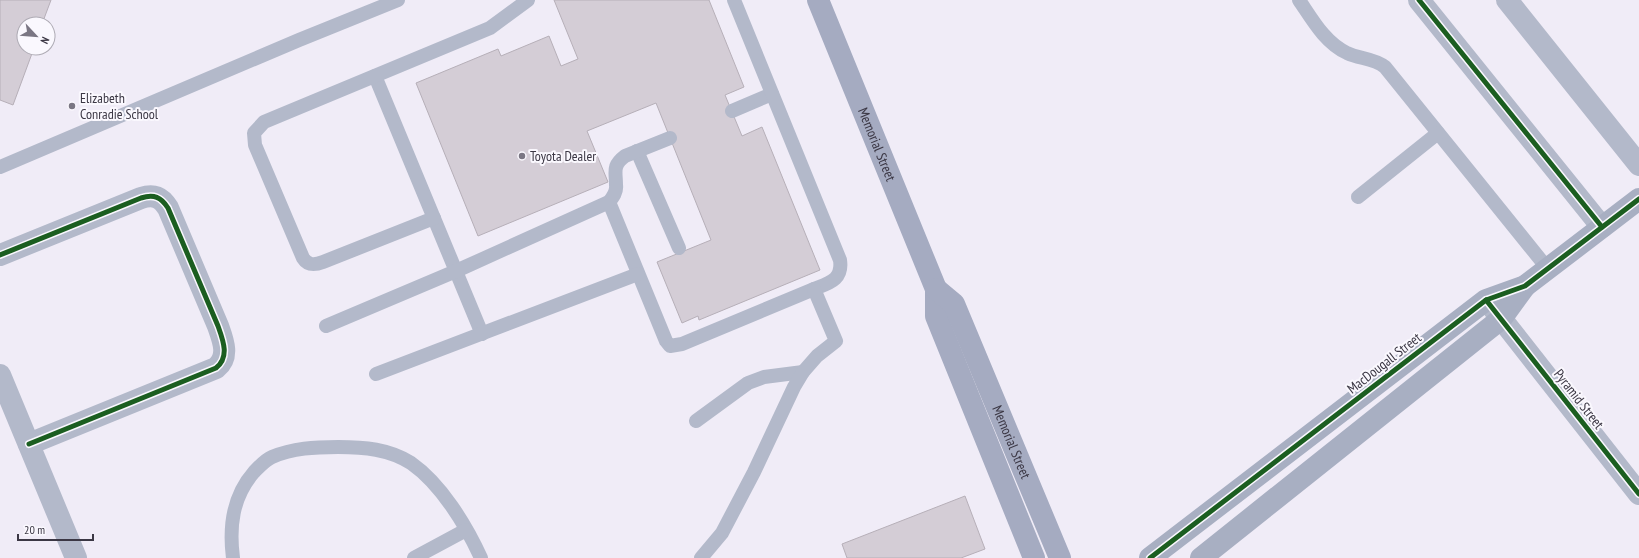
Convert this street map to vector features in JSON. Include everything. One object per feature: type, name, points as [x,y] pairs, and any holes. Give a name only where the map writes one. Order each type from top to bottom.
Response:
[{"type":"highway","name":"Memorial Street","points":[[818,0],[936,289],[936,316],[1034,558]]},
{"type":"highway","name":"Memorial Street","points":[[936,289],[954,304],[1060,558]]},
{"type":"street","points":[[1419,0],[1602,228]]},
{"type":"street","points":[[1507,0],[1639,165]]},
{"type":"street","points":[[0,255],[141,198],[155,196],[165,203],[168,208],[218,326],[224,345],[224,357],[216,368],[29,444]]},
{"type":"street","name":"MacDougall Street","points":[[1150,558],[1486,300],[1525,286],[1639,199]]},
{"type":"street","name":"MacDougall Street","points":[[1201,558],[1501,319],[1525,286]]},
{"type":"street","name":"Pyramid Street","points":[[1486,300],[1639,494]]},
{"type":"street","points":[[0,375],[76,558]]},
{"type":"lane","points":[[0,167],[398,0]]},
{"type":"lane","points":[[434,218],[323,262],[313,265],[309,264],[303,258],[255,145],[254,133],[264,122],[490,28],[528,0]]},
{"type":"lane","points":[[609,202],[666,342],[672,347],[814,289],[837,278],[841,266],[840,260],[734,0]]},
{"type":"lane","points":[[1299,0],[1326,38],[1334,46],[1359,58],[1379,63],[1385,67],[1548,269]]},
{"type":"lane","points":[[375,76],[482,334]]},
{"type":"lane","points":[[732,111],[772,94]]},
{"type":"lane","points":[[1358,197],[1438,133]]},
{"type":"lane","points":[[326,326],[456,271],[609,202],[614,195],[616,188],[615,174],[617,164],[625,156],[670,138]]},
{"type":"lane","points":[[637,151],[679,248]]},
{"type":"lane","points":[[376,374],[638,274]]},
{"type":"lane","points":[[701,558],[722,533],[754,472],[785,404],[803,372],[817,356],[836,341],[814,289]]},
{"type":"lane","points":[[696,421],[748,383],[764,378],[803,372]]},
{"type":"lane","points":[[233,558],[231,525],[234,508],[248,479],[259,466],[271,457],[304,448],[366,447],[381,450],[411,463],[434,484],[452,507],[481,558]]},
{"type":"lane","points":[[414,558],[466,530]]},
{"type":"building","points":[[0,0],[51,0],[45,16],[16,16],[16,56],[31,56],[13,105],[0,100]]},
{"type":"building","name":"Toyota Dealer","points":[[554,0],[709,0],[744,87],[725,95],[742,136],[762,127],[820,270],[699,320],[698,316],[682,323],[657,262],[711,240],[656,103],[587,131],[608,182],[478,236],[416,83],[498,49],[501,56],[549,36],[561,66],[578,59]]},
{"type":"building","points":[[965,496],[985,549],[961,558],[847,558],[842,544]]},
{"type":"cycle path","points":[[1419,0],[1602,227]]},
{"type":"cycle path","points":[[0,255],[141,198],[150,196],[157,197],[163,201],[168,208],[218,326],[224,348],[223,359],[216,368],[29,444]]},
{"type":"cycle path","points":[[1150,558],[1486,300],[1525,286],[1639,199]]},
{"type":"cycle path","points":[[1486,300],[1639,494]]},
{"type":"place","name":"Elizabeth Conradie School","points":[[72,106]]},
{"type":"place","name":"Toyota Dealer","points":[[522,156]]}]
